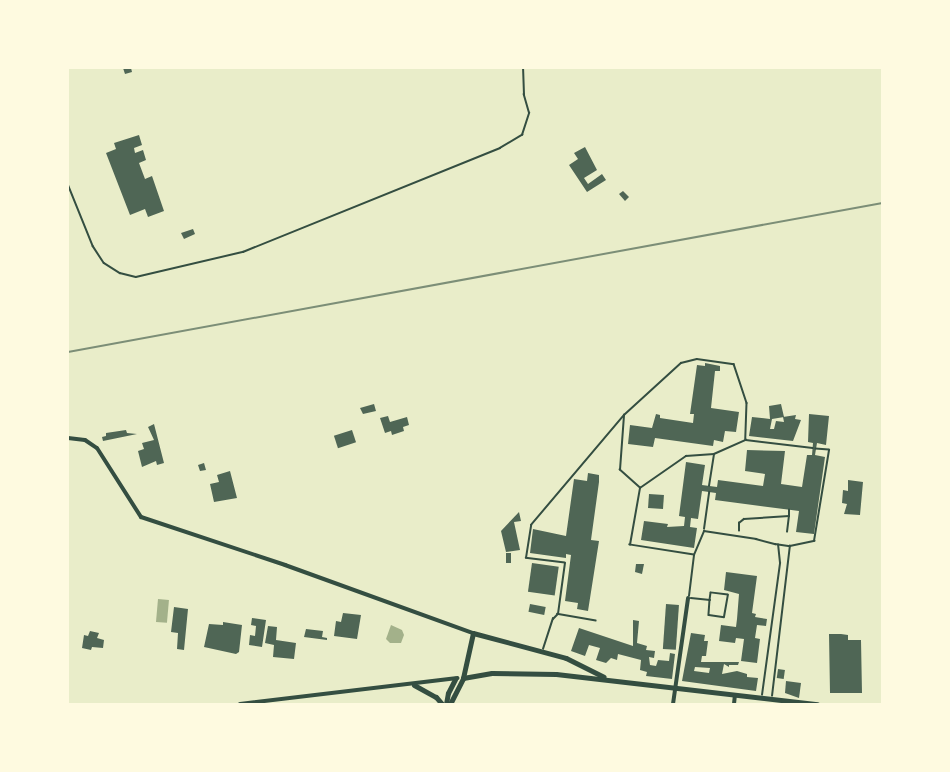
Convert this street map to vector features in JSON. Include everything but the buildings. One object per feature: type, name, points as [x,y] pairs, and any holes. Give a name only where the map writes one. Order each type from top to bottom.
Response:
[{"type":"main road","points":[[448,705],[463,678],[473,633],[587,666],[605,678]]},
{"type":"main road","points":[[463,678],[510,672],[605,678],[817,705]]},
{"type":"main road","points":[[448,705],[448,693],[455,679]]},
{"type":"main road","points":[[414,686],[436,697],[442,705]]},
{"type":"street","points":[[68,438],[85,440],[98,448],[141,517],[296,568],[473,633]]},
{"type":"street","points":[[673,705],[688,598]]},
{"type":"street","points":[[240,705],[414,686],[463,678]]},
{"type":"street","points":[[734,705],[735,695]]},
{"type":"lane","points":[[68,184],[93,246],[104,263],[120,273],[136,278],[243,252],[500,148],[522,135],[529,113],[524,95],[523,68]]},
{"type":"lane","points":[[542,652],[553,619],[558,615],[565,563],[526,558],[531,525],[624,415],[681,363],[697,359],[734,364],[747,403],[746,440]]},
{"type":"lane","points":[[624,415],[620,470],[640,488]]},
{"type":"lane","points":[[694,555],[630,545],[640,488],[686,456],[714,454],[746,440],[829,450],[814,541],[790,546],[704,531]]},
{"type":"lane","points":[[709,486],[714,454]]},
{"type":"lane","points":[[709,492],[704,531],[694,555],[688,598],[710,600]]},
{"type":"lane","points":[[762,698],[780,563],[778,544]]},
{"type":"lane","points":[[771,699],[790,546]]},
{"type":"lane","points":[[711,592],[728,595],[724,617],[709,615],[710,600],[711,592]]},
{"type":"lane","points":[[558,615],[596,621]]},
{"type":"lane","points":[[763,686],[772,687]]},
{"type":"path","points":[[787,532],[789,510]]},
{"type":"path","points":[[740,536],[739,524],[744,519],[789,516]]},
{"type":"shaded area","points":[[158,599],[169,600],[167,623],[156,622]]},
{"type":"shaded area","points":[[391,625],[402,630],[404,635],[401,643],[390,643],[386,639]]},
{"type":"railway","points":[[68,352],[882,203]]}]
